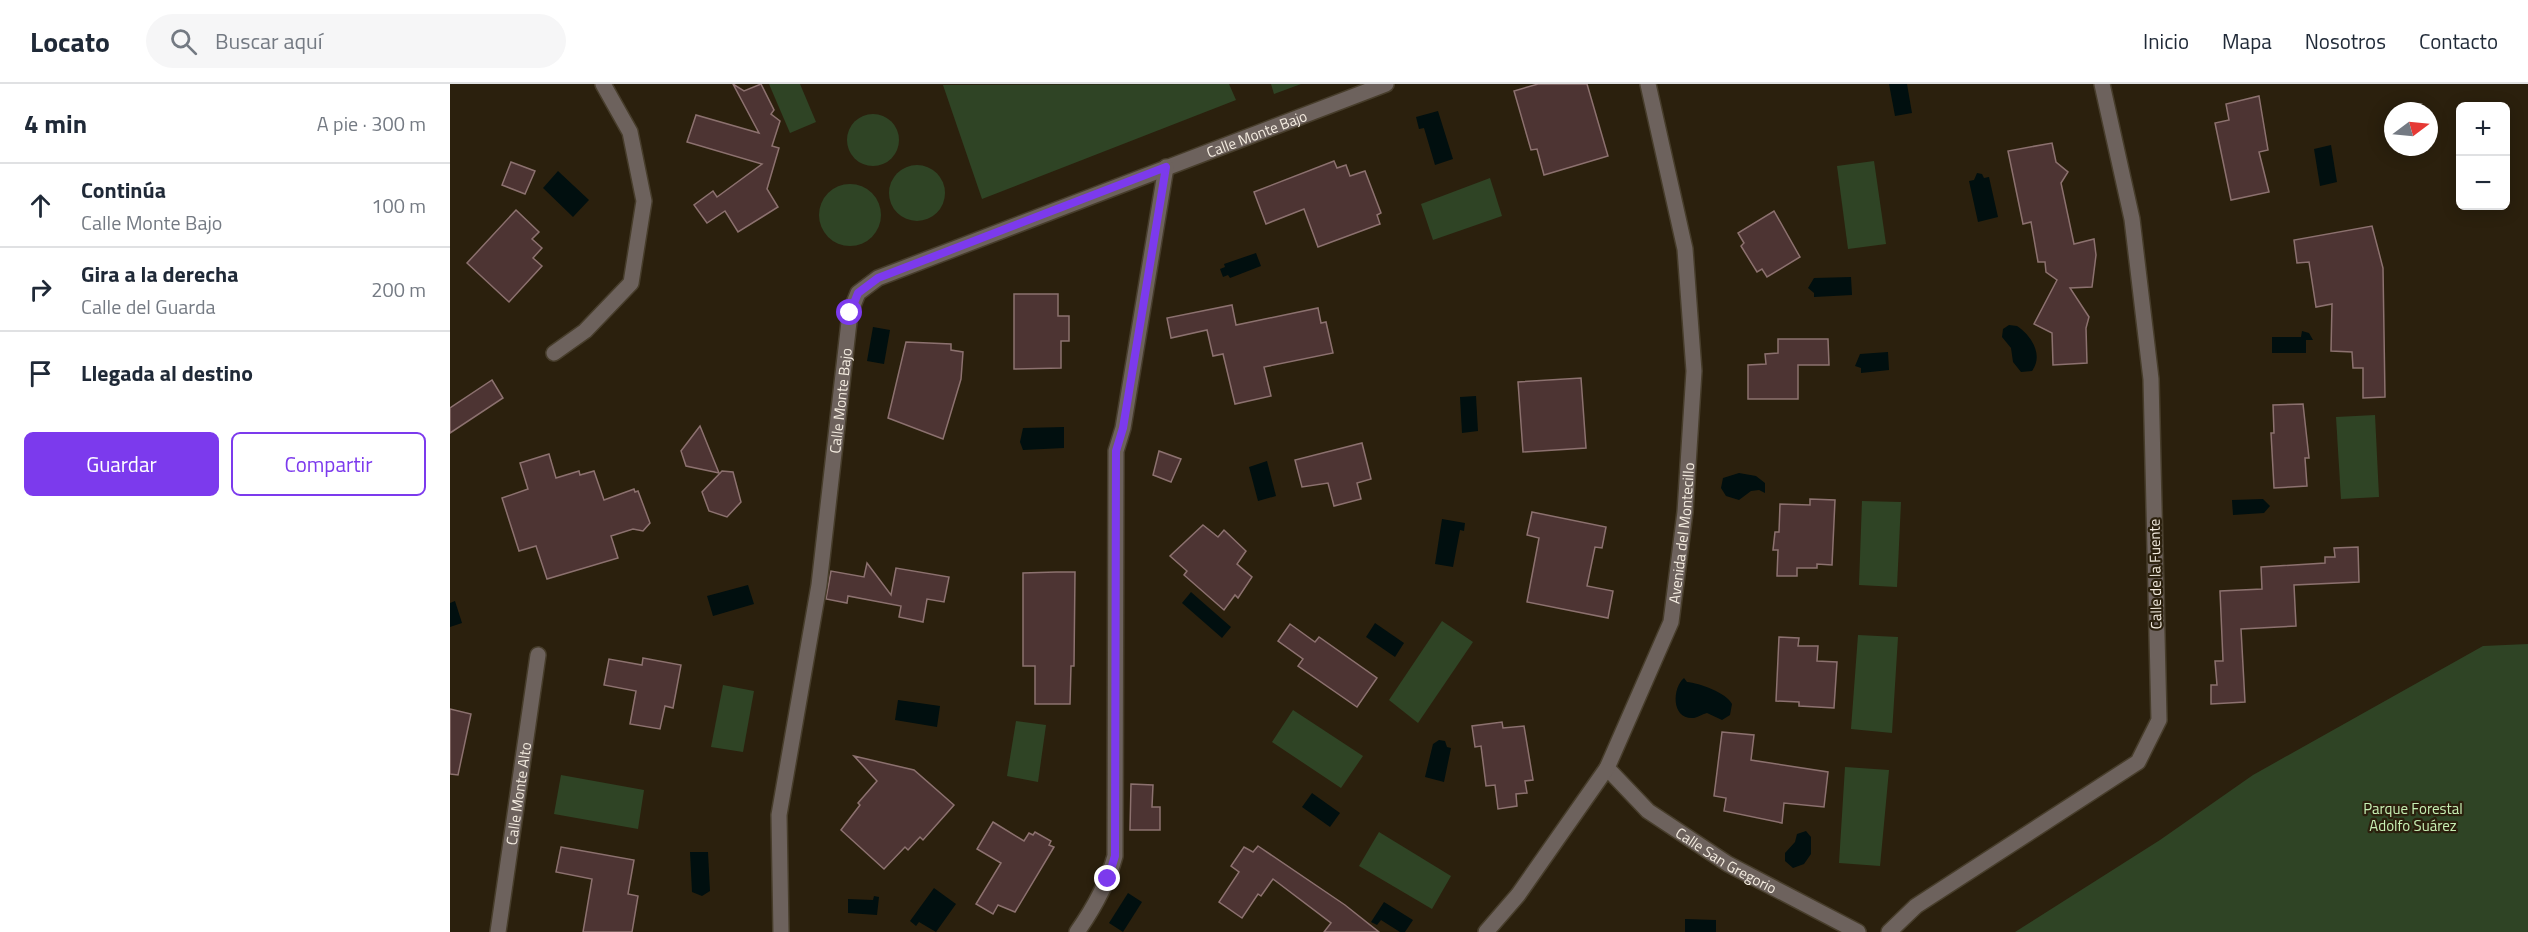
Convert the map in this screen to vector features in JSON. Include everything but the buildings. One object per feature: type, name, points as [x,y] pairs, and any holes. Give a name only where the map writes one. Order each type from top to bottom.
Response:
[{"type":"street","points":[[554,353],[585,331],[631,283],[644,201],[630,132],[603,84]]},
{"type":"street","name":"Calle Monte Bajo","points":[[781,932],[779,815],[819,585],[850,313],[858,293],[878,278],[1386,84]]},
{"type":"street","name":"Avenida del Montecillo","points":[[1486,932],[1518,896],[1607,768],[1671,622],[1685,512],[1694,371],[1685,249],[1648,84]]},
{"type":"street","name":"Calle de la Fuente","points":[[1889,932],[1916,906],[2138,762],[2158,720],[2151,379],[2132,219],[2102,84]]},
{"type":"street","points":[[1077,932],[1096,905],[1115,856],[1116,451],[1123,428],[1166,167]]},
{"type":"street","name":"Calle Monte Alto","points":[[498,932],[538,655]]},
{"type":"street","name":"Calle San Gregorio","points":[[1607,768],[1648,811],[1728,864],[1858,932]]},
{"type":"green space","points":[[769,84],[800,84],[816,122],[790,133]]},
{"type":"green space","points":[[1229,84],[1236,100],[982,199],[943,85]]},
{"type":"green space","points":[[1271,84],[1301,84],[1274,94]]},
{"type":"green space","points":[[868,114],[878,114],[892,121],[899,140],[892,159],[878,166],[868,166],[858,162],[851,155],[847,145],[847,135],[851,125],[858,118]]},
{"type":"green space","points":[[1874,161],[1886,244],[1848,249],[1837,166]]},
{"type":"green space","points":[[911,165],[923,165],[933,169],[941,177],[945,193],[941,209],[933,217],[923,221],[911,221],[901,217],[893,209],[889,199],[889,187],[893,177],[901,169]]},
{"type":"green space","points":[[1490,178],[1502,216],[1433,240],[1421,204]]},
{"type":"green space","points":[[844,184],[856,184],[872,193],[879,203],[881,215],[879,227],[872,237],[856,246],[844,246],[833,241],[824,232],[819,221],[819,209],[824,198],[833,189]]},
{"type":"green space","points":[[2375,415],[2379,497],[2341,499],[2336,417]]},
{"type":"green space","points":[[1862,501],[1901,502],[1897,587],[1859,585]]},
{"type":"green space","points":[[1442,621],[1473,642],[1418,723],[1389,700]]},
{"type":"green space","points":[[1858,635],[1898,637],[1892,733],[1851,729]]},
{"type":"green space","name":"Parque Forestal Adolfo Suárez","points":[[2528,644],[2528,932],[2015,932],[2160,840],[2253,775],[2483,646]]},
{"type":"green space","points":[[723,685],[754,691],[743,752],[711,747]]},
{"type":"green space","points":[[1293,710],[1363,756],[1341,788],[1272,742]]},
{"type":"green space","points":[[1016,721],[1046,725],[1038,782],[1007,776]]},
{"type":"green space","points":[[1845,767],[1889,770],[1880,866],[1839,863]]},
{"type":"green space","points":[[561,775],[644,790],[638,829],[554,814]]},
{"type":"green space","points":[[1379,832],[1451,876],[1432,909],[1359,866]]},
{"type":"shaded area","points":[[1889,84],[1907,84],[1912,113],[1895,116]]},
{"type":"shaded area","points":[[1438,111],[1453,159],[1435,165],[1424,128],[1419,129],[1416,117]]},
{"type":"shaded area","points":[[2331,145],[2337,182],[2320,186],[2314,149]]},
{"type":"shaded area","points":[[558,171],[589,200],[573,217],[543,188]]},
{"type":"shaded area","points":[[1977,173],[1982,174],[1984,178],[1989,177],[1998,217],[1978,222],[1969,181],[1974,180]]},
{"type":"shaded area","points":[[1256,253],[1261,266],[1230,278],[1228,275],[1223,277],[1220,269],[1225,267],[1224,264]]},
{"type":"shaded area","points":[[1851,277],[1852,295],[1814,297],[1814,293],[1808,288],[1814,278]]},
{"type":"shaded area","points":[[2009,325],[2017,326],[2022,330],[2034,346],[2037,358],[2032,371],[2021,372],[2013,362],[2011,348],[2002,337],[2003,329]]},
{"type":"shaded area","points":[[873,327],[890,330],[884,364],[867,361]]},
{"type":"shaded area","points":[[2302,331],[2309,333],[2313,340],[2306,340],[2306,353],[2272,353],[2272,337],[2301,337]]},
{"type":"shaded area","points":[[1888,352],[1889,370],[1861,373],[1861,368],[1855,366],[1860,354]]},
{"type":"shaded area","points":[[1476,396],[1478,431],[1462,433],[1460,397]]},
{"type":"shaded area","points":[[1064,427],[1064,448],[1023,450],[1020,442],[1023,428]]},
{"type":"shaded area","points":[[1267,461],[1276,496],[1258,501],[1249,467]]},
{"type":"shaded area","points":[[1739,473],[1756,476],[1765,483],[1765,493],[1759,490],[1751,491],[1739,500],[1726,496],[1721,488],[1723,478]]},
{"type":"shaded area","points":[[2263,499],[2270,506],[2264,513],[2233,515],[2232,500]]},
{"type":"shaded area","points":[[1442,519],[1465,523],[1464,531],[1460,530],[1453,567],[1435,564]]},
{"type":"shaded area","points":[[748,585],[754,604],[713,616],[707,596]]},
{"type":"shaded area","points":[[1191,592],[1231,627],[1222,638],[1182,603]]},
{"type":"shaded area","points":[[455,601],[462,623],[450,627],[450,603]]},
{"type":"shaded area","points":[[1375,623],[1404,643],[1395,657],[1366,637]]},
{"type":"shaded area","points":[[1684,678],[1687,682],[1705,686],[1725,696],[1732,704],[1730,715],[1722,720],[1707,713],[1694,718],[1681,714],[1676,696],[1677,689]]},
{"type":"shaded area","points":[[898,700],[940,706],[937,727],[895,720]]},
{"type":"shaded area","points":[[1439,740],[1445,741],[1447,747],[1451,748],[1444,782],[1425,777],[1433,744]]},
{"type":"shaded area","points":[[1312,793],[1340,813],[1330,827],[1302,807]]},
{"type":"shaded area","points":[[1806,831],[1811,837],[1811,854],[1804,864],[1793,868],[1785,861],[1785,853],[1795,842],[1797,834]]},
{"type":"shaded area","points":[[690,852],[708,852],[710,891],[702,896],[692,892]]},
{"type":"shaded area","points":[[934,888],[956,904],[936,932],[919,922],[916,926],[910,921]]},
{"type":"shaded area","points":[[1128,893],[1142,902],[1123,932],[1109,923]]},
{"type":"shaded area","points":[[874,896],[879,897],[877,915],[848,913],[848,899],[873,900]]},
{"type":"shaded area","points":[[1384,902],[1413,920],[1405,932],[1400,932],[1381,920],[1377,925],[1371,922]]},
{"type":"shaded area","points":[[1685,919],[1716,920],[1716,932],[1685,932]]},
{"type":"route","points":[[850,313],[858,293],[878,278],[1166,167],[1123,428],[1116,451],[1115,856],[1108,879]]}]
